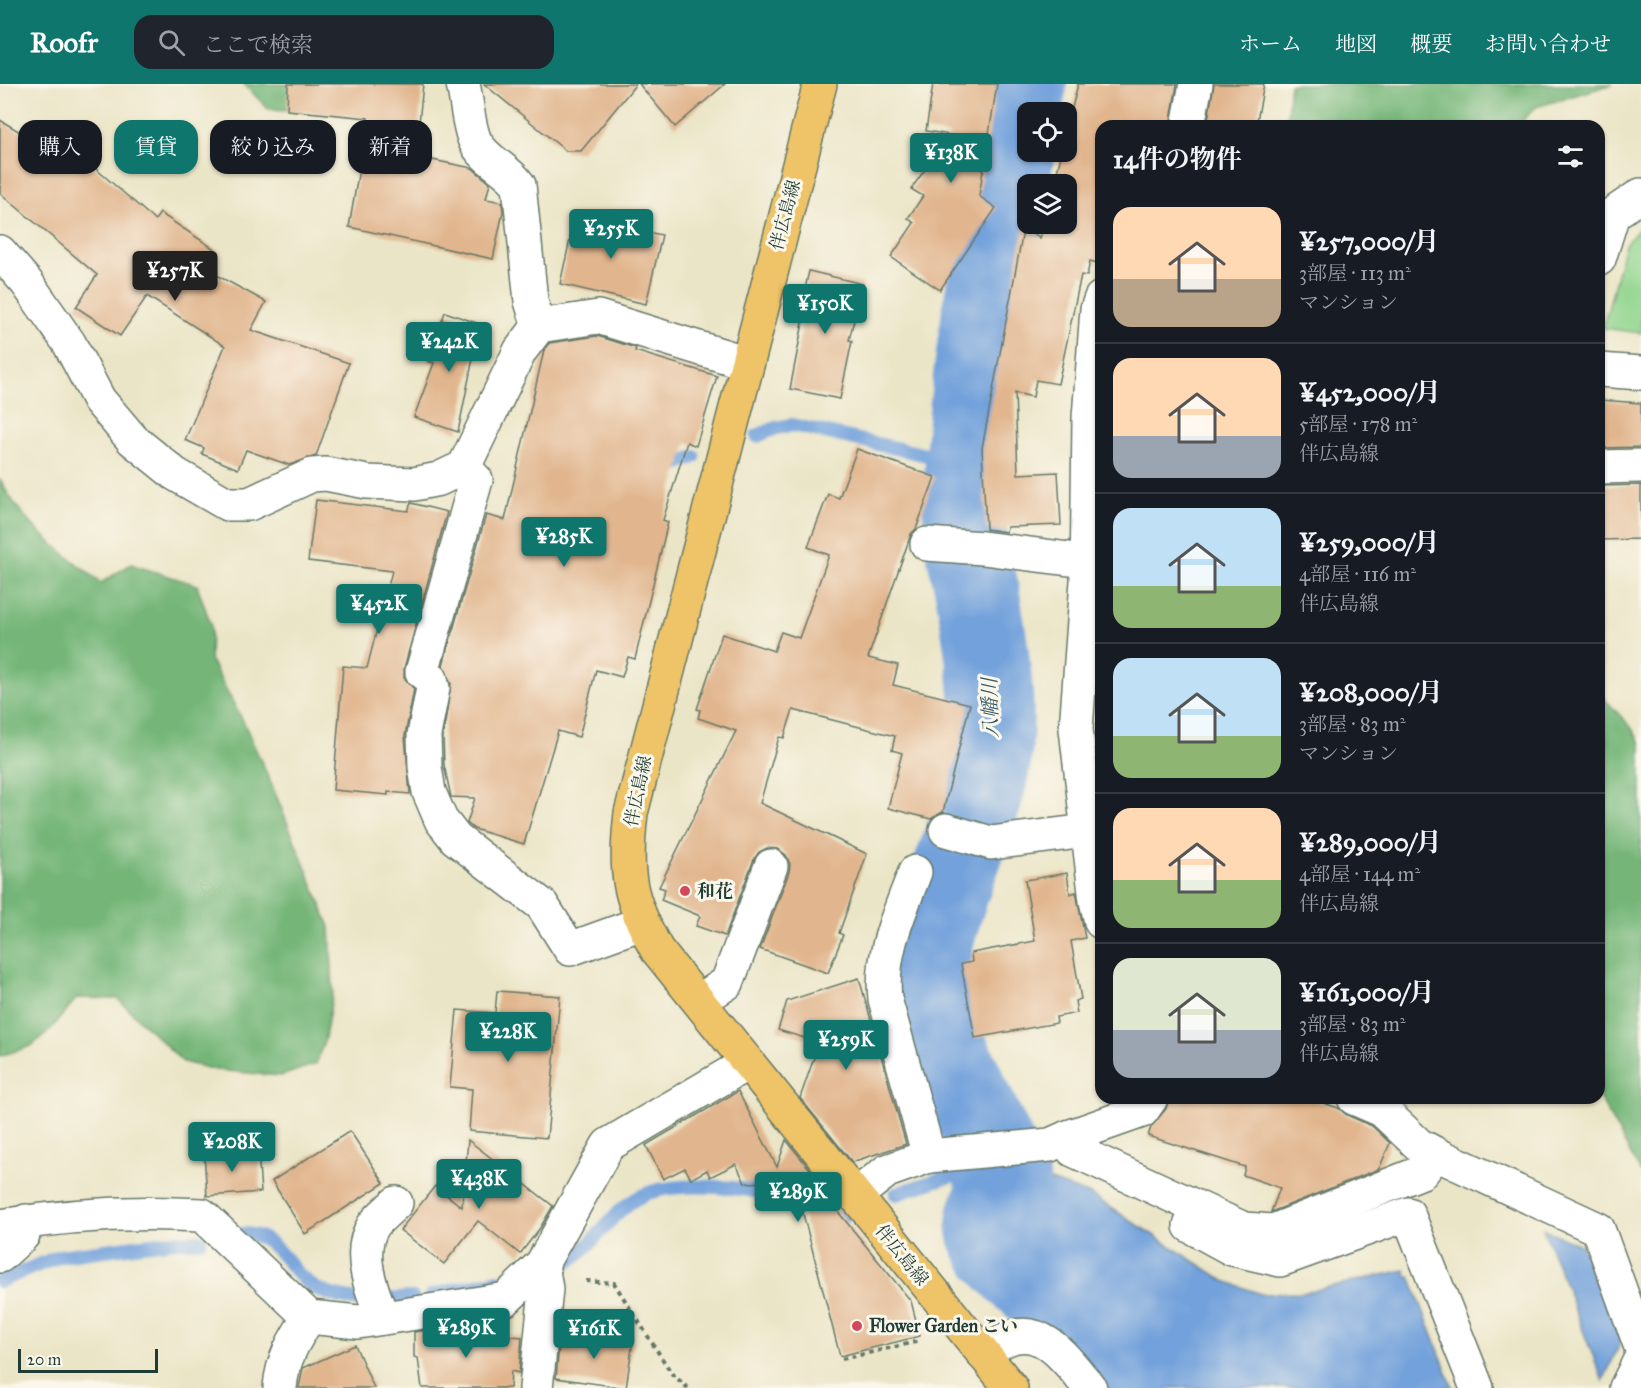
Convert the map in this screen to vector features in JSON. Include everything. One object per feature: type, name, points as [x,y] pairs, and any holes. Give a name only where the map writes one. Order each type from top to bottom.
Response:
[{"type":"main road","name":"伴広島線","points":[[820,84],[631,813],[626,854],[629,888],[642,923],[657,950],[746,1064],[1011,1388]]},
{"type":"street","points":[[463,84],[475,141],[494,162],[509,171],[519,185],[531,302],[539,326]]},
{"type":"street","points":[[1189,120],[1196,84]]},
{"type":"street","points":[[1605,240],[1613,214],[1641,195]]},
{"type":"street","points":[[0,252],[33,291],[69,343],[99,400],[133,440],[175,474],[227,504],[249,504],[312,475],[326,474],[367,482],[414,484],[439,478],[464,467],[520,351],[539,326],[598,317],[747,363]]},
{"type":"street","points":[[1095,336],[1089,418],[1085,561],[1087,581],[1076,729],[1095,901]]},
{"type":"street","points":[[1605,370],[1641,373]]},
{"type":"street","points":[[1605,467],[1641,466]]},
{"type":"street","points":[[464,467],[476,480],[422,672],[431,679],[433,688],[424,735],[429,792],[441,820],[456,840],[542,905],[570,949],[642,923]]},
{"type":"street","points":[[933,544],[1085,561]]},
{"type":"street","points":[[946,830],[991,843],[1087,831]]},
{"type":"street","points":[[699,1001],[727,983],[771,866]]},
{"type":"street","points":[[915,872],[890,938],[883,978],[885,999],[935,1154]]},
{"type":"street","points":[[13,1224],[163,1212],[202,1215],[309,1317],[358,1322],[377,1304],[506,1299],[543,1270],[608,1145],[746,1064]]},
{"type":"street","points":[[855,1196],[887,1172],[935,1154],[1059,1141],[1142,1110],[1146,1104]]},
{"type":"street","points":[[1368,1104],[1382,1110],[1419,1145],[1598,1229],[1641,1347]]},
{"type":"street","points":[[1059,1141],[1073,1150],[1244,1229],[1273,1231],[1422,1172],[1436,1154]]},
{"type":"street","points":[[377,1304],[366,1244],[373,1225],[396,1203]]},
{"type":"street","points":[[1199,1207],[1190,1226],[1232,1249],[1280,1260],[1408,1214],[1477,1388]]},
{"type":"street","points":[[0,1257],[24,1235],[13,1224]]},
{"type":"street","points":[[536,1388],[546,1289],[543,1270]]},
{"type":"street","points":[[280,1388],[282,1368],[291,1343],[309,1317]]},
{"type":"street","points":[[984,1355],[1008,1338],[1038,1336],[1050,1343],[1090,1388]]},
{"type":"street","points":[[1626,1388],[1641,1358]]},
{"type":"path","points":[[543,1270],[614,1283],[672,1374],[688,1388]]},
{"type":"path","points":[[842,1359],[938,1337],[958,1324]]},
{"type":"green space","points":[[244,84],[315,84],[312,111],[268,109]]},
{"type":"green space","points":[[1290,84],[1613,84],[1536,107],[1523,120],[1287,120]]},
{"type":"green space","points":[[1641,227],[1641,333],[1605,328],[1605,320],[1625,244]]},
{"type":"green space","points":[[0,479],[19,510],[31,524],[101,583],[131,564],[197,585],[211,625],[210,659],[243,721],[271,783],[330,927],[333,991],[325,1038],[316,1064],[281,1076],[216,1070],[183,1062],[118,999],[77,998],[50,1030],[31,1046],[0,1056]]},
{"type":"green space","points":[[1605,699],[1631,727],[1641,744],[1641,1173],[1603,1104],[1605,1104]]},
{"type":"water","points":[[931,1018],[1015,1114],[1045,1179],[1091,1195],[1225,1281],[1261,1294],[1302,1293],[1405,1270],[1407,1277],[1410,1276],[1453,1388],[1133,1388],[1057,1302],[1069,1291],[1044,1285],[992,1232],[987,1234],[968,1188],[953,1135]]},
{"type":"water","points":[[1543,1229],[1581,1245],[1621,1341],[1603,1381]]},
{"type":"building","points":[[288,84],[423,84],[419,120],[368,120],[368,118],[287,110]]},
{"type":"building","points":[[484,84],[636,84],[581,151],[566,151]]},
{"type":"building","points":[[639,84],[725,84],[675,127]]},
{"type":"building","points":[[933,84],[997,84],[979,196],[996,208],[940,290],[891,257],[914,223],[908,218],[923,196],[911,189],[950,135],[926,131]]},
{"type":"building","points":[[1078,84],[1177,84],[1171,120],[1095,120],[1095,262],[1090,261],[1087,276],[1081,275],[1058,384],[1036,380],[1033,397],[1015,393],[1018,474],[1058,472],[1061,525],[1007,527],[1006,532],[986,529],[982,448],[1022,234],[1035,234],[1040,238],[1041,234],[1077,234],[1077,174],[1056,174],[1060,162],[1077,162],[1077,102],[1074,102]]},
{"type":"building","points":[[1214,84],[1264,84],[1257,120],[1208,120]]},
{"type":"building","points":[[0,120],[18,131],[18,174],[102,174],[155,220],[160,213],[219,252],[207,270],[266,302],[251,330],[349,363],[316,456],[289,465],[246,450],[238,469],[202,454],[204,448],[185,440],[225,346],[147,296],[120,336],[76,307],[97,275],[0,193]]},
{"type":"building","points":[[432,160],[472,168],[490,183],[486,199],[502,202],[503,212],[493,259],[349,227],[358,174],[432,174]]},
{"type":"building","points":[[575,217],[662,235],[646,304],[560,284]]},
{"type":"building","points":[[809,271],[863,284],[849,340],[852,341],[840,399],[790,389],[805,312],[800,311]]},
{"type":"building","points":[[445,312],[480,324],[458,432],[414,417],[434,363],[428,361]]},
{"type":"building","points":[[597,336],[636,348],[635,351],[717,376],[696,446],[687,442],[663,520],[668,522],[635,659],[628,657],[622,677],[596,670],[579,737],[558,731],[524,844],[474,829],[467,823],[475,798],[451,797],[444,765],[443,736],[451,684],[443,665],[486,515],[505,520],[544,350],[549,343]]},
{"type":"building","points":[[1605,400],[1641,403],[1641,447],[1605,448]]},
{"type":"building","points":[[857,449],[935,477],[916,529],[911,534],[868,658],[898,665],[893,685],[970,704],[943,812],[931,819],[888,808],[902,753],[892,750],[895,736],[793,710],[784,738],[779,737],[760,803],[867,854],[839,933],[843,935],[828,973],[760,949],[789,872],[790,864],[786,855],[778,849],[767,848],[759,852],[754,859],[725,936],[696,926],[700,916],[661,900],[665,889],[659,887],[736,731],[698,718],[700,710],[697,709],[722,634],[774,651],[781,632],[799,638],[829,555],[808,547],[828,494],[839,498]]},
{"type":"building","points":[[1641,485],[1641,539],[1605,540],[1605,486]]},
{"type":"building","points":[[316,500],[408,511],[411,503],[447,512],[404,668],[404,678],[414,689],[405,736],[410,794],[388,792],[388,795],[333,790],[343,666],[367,668],[392,571],[308,561]]},
{"type":"building","points":[[1067,873],[1070,894],[1076,892],[1085,938],[1071,941],[1081,999],[1075,1001],[1077,1013],[1056,1017],[1057,1023],[975,1038],[961,964],[972,962],[971,953],[1035,941],[1025,880]]},
{"type":"building","points":[[859,978],[906,1144],[852,1162],[800,1098],[816,1052],[828,1045],[778,1030],[787,1001]]},
{"type":"building","points":[[497,991],[560,996],[547,1138],[469,1131],[472,1089],[450,1087],[457,1010],[495,1013]]},
{"type":"building","points":[[738,1091],[777,1167],[786,1140],[813,1173],[808,1175],[911,1301],[920,1336],[840,1356],[794,1179],[772,1185],[773,1182],[745,1183],[736,1164],[710,1177],[707,1170],[691,1179],[685,1168],[663,1179],[646,1145]]},
{"type":"building","points":[[1167,1104],[1326,1104],[1372,1126],[1390,1143],[1379,1169],[1271,1212],[1280,1188],[1243,1175],[1245,1167],[1148,1136],[1151,1127]]},
{"type":"building","points":[[350,1131],[384,1183],[305,1234],[272,1181]]},
{"type":"building","points":[[468,1140],[553,1206],[520,1254],[478,1221],[444,1264],[400,1230],[435,1186],[462,1207]]},
{"type":"building","points":[[258,1150],[261,1192],[207,1196],[204,1153]]},
{"type":"building","points":[[436,1329],[522,1337],[519,1373],[511,1371],[510,1388],[422,1388],[418,1358],[414,1357],[414,1332]]},
{"type":"building","points":[[560,1334],[633,1341],[626,1388],[556,1378]]},
{"type":"building","points":[[355,1345],[374,1388],[299,1388],[303,1368]]},
{"type":"waterway","name":"八幡川","points":[[1025,84],[977,358],[967,469],[965,532],[988,661],[992,709],[989,757],[977,807],[935,930],[928,961],[927,991],[931,1018],[1008,1179],[989,1217],[992,1237],[997,1247],[1013,1265],[1038,1288]]},
{"type":"waterway","points":[[757,436],[776,428],[792,425],[967,464]]},
{"type":"waterway","points":[[666,464],[674,465],[694,457]]},
{"type":"waterway","points":[[896,1194],[958,1173],[983,1239],[1034,1291]]},
{"type":"waterway","points":[[566,1262],[587,1246],[625,1207],[637,1198],[663,1189],[678,1187],[744,1189],[771,1195],[826,1215],[846,1216]]},
{"type":"waterway","points":[[233,1235],[248,1234],[261,1237],[280,1252],[306,1281],[328,1294],[364,1300],[413,1298]]},
{"type":"waterway","points":[[0,1281],[60,1256],[173,1241],[200,1241]]},
{"type":"waterway","points":[[432,1295],[497,1280]]},
{"type":"waterway","name":"八幡川","points":[[1054,1304],[1128,1388]]},
{"type":"waterway","points":[[1050,1307],[1122,1388]]},
{"type":"place","name":"和花","points":[[685,891]]},
{"type":"place","name":"Flower Garden こい","points":[[857,1326]]}]
